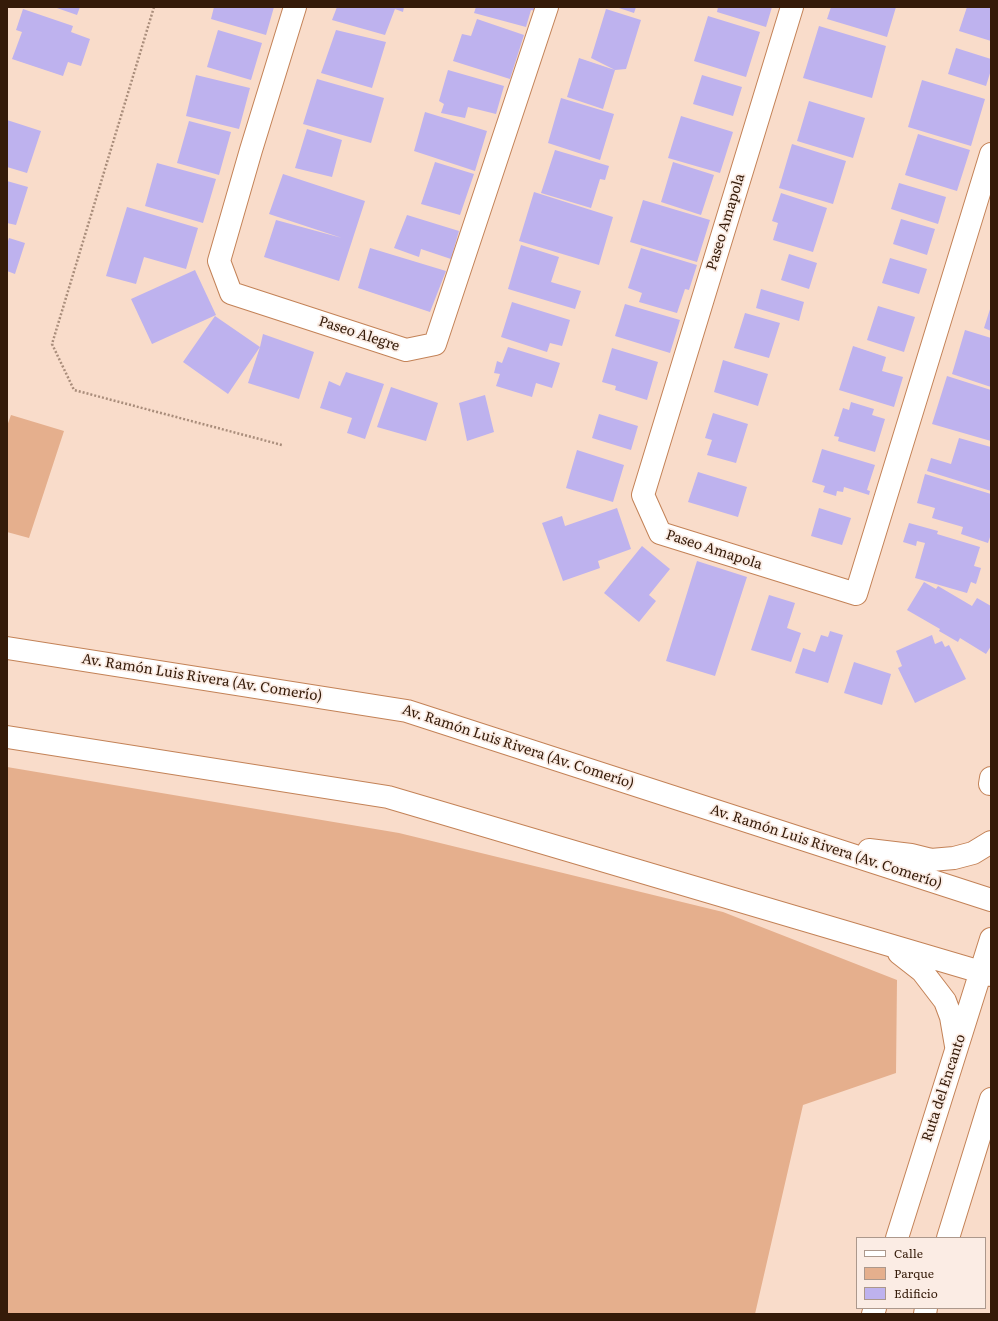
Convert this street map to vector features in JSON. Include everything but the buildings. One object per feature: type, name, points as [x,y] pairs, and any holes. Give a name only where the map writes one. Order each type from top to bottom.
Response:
[{"type":"main road","name":"Paseo Alegre","points":[[295,7],[219,261],[230,293],[406,350],[435,344],[547,7]]},
{"type":"main road","name":"Paseo Amapola","points":[[792,7],[643,495],[660,533],[856,594],[991,154]]},
{"type":"main road","name":"Av. Ramón Luis Rivera (Av. Comerío)","points":[[7,648],[407,711],[991,900]]},
{"type":"main road","points":[[7,737],[388,797],[986,974]]},
{"type":"main road","points":[[821,845],[911,855],[931,860],[954,858],[973,853],[991,842]]},
{"type":"main road","name":"Ruta del Encanto","points":[[897,1237],[956,1050],[986,974],[991,939]]},
{"type":"main road","points":[[888,945],[922,971],[945,1001],[951,1017],[956,1050]]},
{"type":"main road","points":[[948,1237],[991,1099]]},
{"type":"path","points":[[154,7],[52,344],[74,390],[282,445]]},
{"type":"green space","points":[[11,415],[64,431],[29,538],[7,532],[7,426]]},
{"type":"green space","points":[[7,767],[399,833],[723,912],[897,980],[896,1073],[803,1105],[755,1314],[7,1314]]}]
